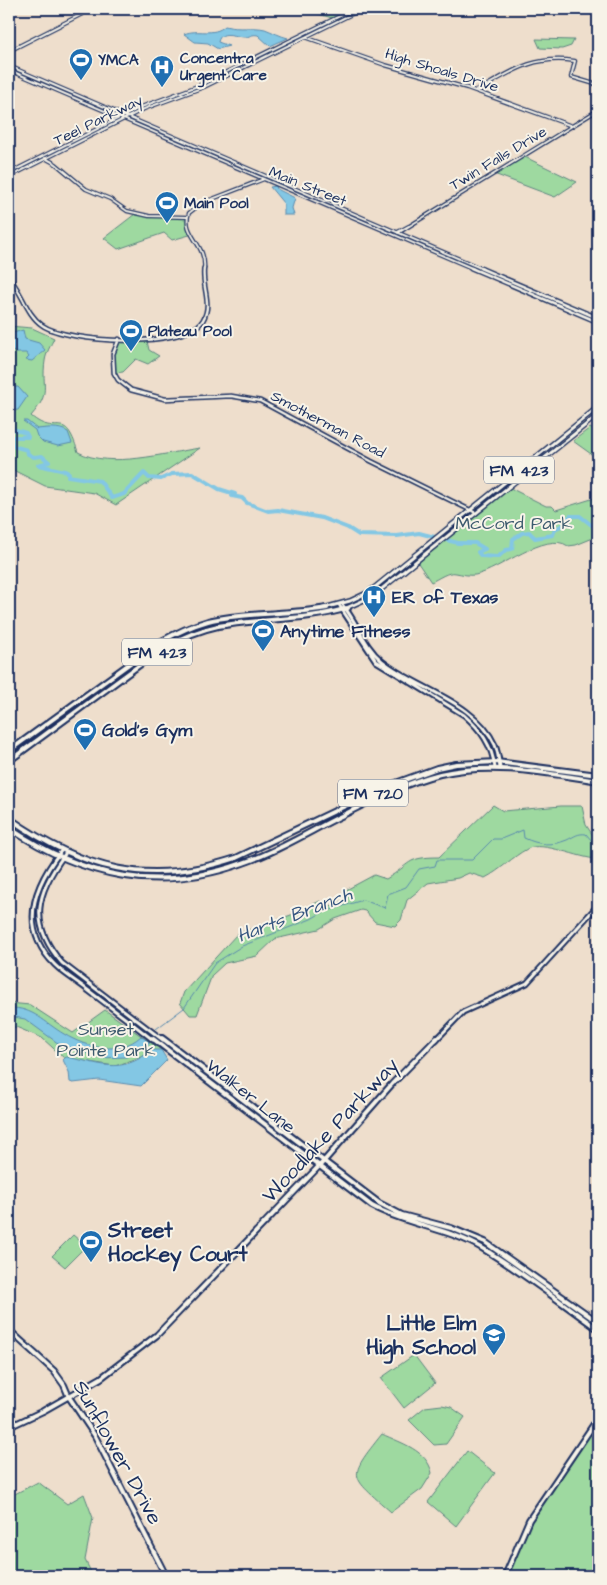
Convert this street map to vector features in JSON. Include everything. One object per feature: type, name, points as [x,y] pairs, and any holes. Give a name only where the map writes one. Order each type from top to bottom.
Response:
[{"type":"main road","name":"FM 423","points":[[9,761],[164,647],[182,637],[217,625],[340,605],[369,592],[598,407]]},
{"type":"main road","name":"FM 423","points":[[9,751],[158,644],[180,631],[215,620],[307,618],[344,609],[378,593],[598,415]]},
{"type":"main road","points":[[403,563],[409,566]]},
{"type":"main road","points":[[97,687],[103,691]]},
{"type":"main road","points":[[24,740],[31,744]]},
{"type":"main road","name":"FM 720","points":[[9,818],[39,840],[63,853],[93,863],[128,870],[164,872],[199,868],[235,859],[411,776],[444,767],[497,763],[598,774]]},
{"type":"main road","points":[[15,822],[9,827],[55,858],[85,869],[121,876],[154,879],[202,874],[235,866],[258,857],[414,782],[459,771],[498,768],[598,780]]},
{"type":"main road","points":[[547,774],[548,768]]},
{"type":"street","points":[[9,50],[92,9]]},
{"type":"street","name":"Teel Parkway","points":[[9,173],[150,103],[200,85],[354,9]]},
{"type":"street","name":"Teel Parkway","points":[[9,177],[154,105],[204,87],[360,9]]},
{"type":"street","name":"High Shoals Drive","points":[[305,36],[385,65],[420,73],[476,91],[572,126]]},
{"type":"street","points":[[271,50],[276,51]]},
{"type":"street","points":[[476,91],[532,60],[546,58],[575,60],[571,77],[598,85]]},
{"type":"street","points":[[10,69],[16,69]]},
{"type":"street","name":"Main Street","points":[[10,69],[16,69],[98,104],[394,235],[598,322]]},
{"type":"street","name":"Main Street","points":[[10,69],[155,133],[398,232],[598,318]]},
{"type":"street","points":[[231,70],[235,72]]},
{"type":"street","points":[[150,103],[154,105]]},
{"type":"street","points":[[94,106],[98,104]]},
{"type":"street","name":"Twin Falls Drive","points":[[394,235],[598,110]]},
{"type":"street","points":[[155,133],[159,131]]},
{"type":"street","points":[[181,144],[185,142]]},
{"type":"street","points":[[42,157],[56,164],[86,189],[110,199],[127,211],[149,216],[187,218]]},
{"type":"street","points":[[9,278],[22,292],[34,318],[45,328],[71,335],[149,341],[177,335],[195,326],[206,314],[208,308],[208,299],[203,285],[205,257],[188,225],[187,218],[192,209],[203,202],[264,178]]},
{"type":"street","points":[[563,307],[566,304]]},
{"type":"street","name":"Smotherman Road","points":[[119,339],[113,354],[114,373],[118,380],[131,390],[165,398],[231,396],[260,401],[476,513]]},
{"type":"street","points":[[340,605],[370,654],[381,666],[469,713],[490,737],[498,768]]},
{"type":"street","name":"Walker Lane","points":[[63,853],[55,858],[38,882],[32,910],[35,933],[48,958],[372,1206],[392,1217],[463,1238],[482,1248],[598,1329]]},
{"type":"street","name":"Walker Lane","points":[[63,853],[46,881],[40,900],[39,918],[45,942],[56,958],[379,1203],[396,1212],[451,1228],[485,1242],[598,1322]]},
{"type":"street","name":"Woodlake Parkway","points":[[9,1427],[69,1397],[129,1358],[171,1323],[320,1166],[392,1084],[463,1012],[517,989],[527,982],[598,905]]},
{"type":"street","name":"Sunflower Drive","points":[[9,1330],[54,1371],[95,1436],[166,1576]]},
{"type":"street","points":[[505,1576],[529,1520],[598,1418]]},
{"type":"green space","points":[[302,9],[353,9],[332,18]]},
{"type":"green space","points":[[536,39],[574,40],[571,46],[562,49],[540,48]]},
{"type":"green space","points":[[525,157],[577,182],[555,197],[494,174]]},
{"type":"green space","points":[[135,214],[187,217],[187,223],[193,234],[172,240],[164,233],[118,249],[104,238]]},
{"type":"green space","points":[[9,326],[32,328],[54,338],[45,361],[44,395],[31,416],[48,425],[64,427],[73,438],[78,452],[91,457],[121,460],[200,448],[116,505],[94,493],[45,486],[9,468]]},
{"type":"green space","points":[[119,339],[147,341],[149,350],[159,356],[148,364],[136,359],[123,372],[114,373],[113,354]]},
{"type":"green space","points":[[590,428],[598,432],[598,459],[573,441]]},
{"type":"green space","name":"McCord Park","points":[[510,488],[546,506],[552,506],[556,510],[598,497],[598,536],[576,545],[568,546],[559,542],[548,543],[535,547],[485,572],[475,575],[450,573],[431,582],[418,563]]},
{"type":"green space","points":[[493,805],[503,811],[582,806],[586,825],[598,843],[598,859],[551,848],[534,847],[522,852],[485,878],[469,873],[458,878],[428,883],[407,900],[401,920],[395,926],[375,922],[365,911],[361,910],[335,919],[319,929],[275,939],[257,956],[225,963],[212,975],[197,1015],[190,1015],[180,1003],[184,992],[237,934],[291,915],[320,901],[326,908],[348,898],[344,893],[346,890],[374,875],[386,879],[414,860],[439,857]]},
{"type":"green space","name":"Sunset Pointe Park","points":[[9,1003],[30,1005],[73,1033],[105,1010],[161,1050],[115,1066],[64,1058],[42,1038],[16,1027],[9,1028]]},
{"type":"green space","points":[[73,1235],[86,1246],[65,1267],[52,1256]]},
{"type":"green space","points":[[414,1355],[435,1383],[404,1408],[381,1378]]},
{"type":"green space","points":[[442,1405],[451,1407],[465,1417],[446,1444],[434,1445],[409,1420],[425,1407]]},
{"type":"green space","points":[[598,1419],[598,1576],[505,1576],[525,1526]]},
{"type":"green space","points":[[382,1434],[405,1444],[419,1453],[425,1458],[432,1473],[422,1489],[391,1512],[367,1491],[358,1476],[358,1469],[362,1460]]},
{"type":"green space","points":[[467,1451],[495,1473],[456,1526],[428,1502]]},
{"type":"green space","points":[[38,1482],[67,1504],[84,1494],[93,1518],[85,1560],[93,1576],[9,1576],[9,1497]]},
{"type":"water","points":[[225,26],[265,29],[288,38],[270,46],[258,35],[243,37],[223,35],[218,42],[229,46],[218,49],[208,43],[195,42],[184,34],[189,32],[216,31]]},
{"type":"water","points":[[276,186],[277,189],[295,198],[292,208],[294,215],[284,215],[284,204],[270,187]]},
{"type":"water","points":[[23,330],[25,339],[39,343],[45,350],[32,361],[26,360],[29,357],[26,353],[16,353],[11,350],[10,334]]},
{"type":"water","points":[[14,387],[18,387],[27,397],[18,410],[10,411],[9,393]]},
{"type":"water","points":[[23,421],[27,421],[37,429],[53,428],[64,430],[68,432],[72,443],[58,446],[43,442],[37,436],[35,430]]},
{"type":"water","points":[[9,1008],[17,1008],[32,1013],[73,1039],[93,1046],[113,1048],[123,1046],[141,1036],[150,1043],[126,1057],[101,1058],[59,1044],[25,1019],[9,1016]]},
{"type":"water","points":[[152,1050],[161,1050],[167,1060],[141,1086],[99,1080],[70,1082],[69,1072],[63,1060],[66,1057],[100,1064],[120,1065],[130,1063]]},
{"type":"waterway","points":[[9,428],[26,433],[28,437],[11,437],[13,446],[27,450],[28,454],[34,457],[42,456],[49,462],[38,465],[65,471],[69,473],[68,476],[100,481],[112,498],[124,494],[144,473],[149,478],[161,479],[172,474],[192,473],[219,489],[235,494],[232,496],[242,498],[247,503],[268,511],[278,510],[322,518],[348,528],[359,535],[397,536],[419,533],[458,543],[475,543],[485,549],[478,552],[481,556],[498,557],[506,550],[512,549],[513,539],[522,533],[529,532],[535,538],[553,535],[555,529],[569,522],[567,519],[570,516],[580,516],[594,527],[598,526]]},
{"type":"waterway","name":"Harts Branch","points":[[156,1029],[184,1008],[215,963],[242,946],[311,919],[323,912],[363,900],[385,908],[388,894],[406,887],[419,869],[435,866],[437,860],[472,860],[493,839],[501,839],[523,830],[524,838],[546,844],[561,842],[579,834],[586,834],[598,848]]},
{"type":"place","name":"YMCA","points":[[81,81]]},
{"type":"place","name":"Concentra Urgent Care","points":[[162,88]]},
{"type":"place","name":"Main Pool","points":[[167,224]]},
{"type":"place","name":"Plateau Pool","points":[[131,352]]},
{"type":"place","name":"ER of Texas","points":[[374,618]]},
{"type":"place","name":"Anytime Fitness","points":[[263,652]]},
{"type":"place","name":"Gold's Gym","points":[[85,751]]},
{"type":"place","name":"Street Hockey Court","points":[[91,1263]]},
{"type":"place","name":"Little Elm High School","points":[[494,1356]]}]
